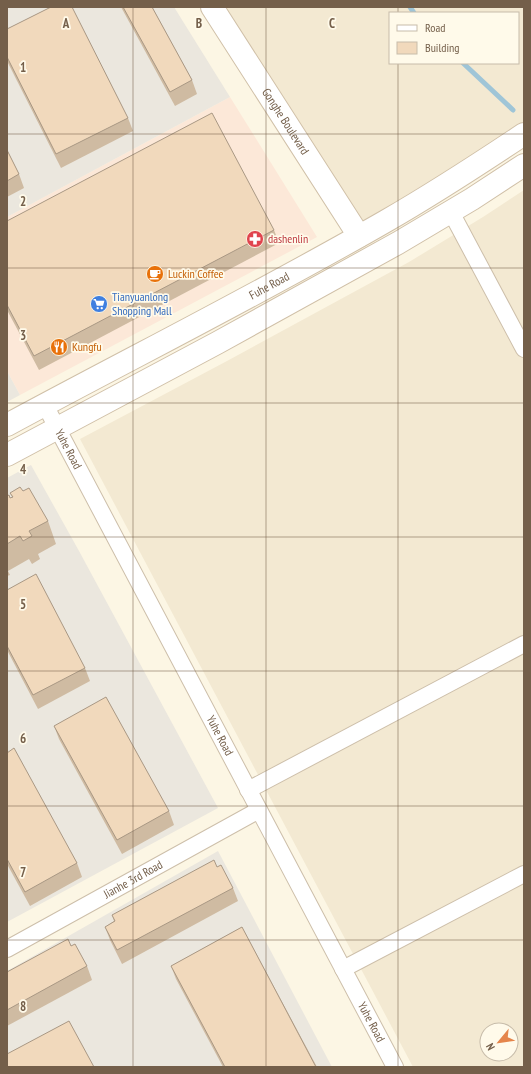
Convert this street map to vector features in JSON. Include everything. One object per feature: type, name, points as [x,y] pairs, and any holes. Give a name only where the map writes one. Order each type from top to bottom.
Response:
[{"type":"main road","name":"Gonghe Boulevard","points":[[212,7],[359,236]]},
{"type":"main road","name":"Fuhe Road","points":[[7,425],[205,321],[386,221],[458,178],[524,134]]},
{"type":"main road","name":"Fuhe Road","points":[[7,455],[217,343],[377,255],[451,212],[524,165]]},
{"type":"street","points":[[451,212],[524,349]]},
{"type":"street","name":"Yuhe Road","points":[[44,405],[395,1067]]},
{"type":"street","points":[[248,790],[524,644]]},
{"type":"street","name":"Jianhe 3rd Road","points":[[7,949],[259,810]]},
{"type":"street","points":[[343,969],[524,874]]},
{"type":"shaded area","points":[[7,7],[174,7],[230,97],[7,217]]},
{"type":"shaded area","points":[[212,7],[524,7],[524,134],[359,236]]},
{"type":"shaded area","name":"Tianyuanlong Shopping Mall","points":[[230,97],[317,237],[20,395],[7,371],[7,217]]},
{"type":"shaded area","points":[[524,190],[524,1067],[413,1067],[80,439],[409,262]]},
{"type":"shaded area","points":[[7,371],[20,395],[7,402]]},
{"type":"shaded area","points":[[31,465],[218,808],[7,922],[7,478]]},
{"type":"shaded area","points":[[218,851],[332,1067],[7,1067],[7,971]]},
{"type":"building","points":[[51,7],[72,7],[128,118],[56,154],[7,57],[7,29]]},
{"type":"building","points":[[123,7],[152,7],[192,80],[170,92]]},
{"type":"building","name":"Tianyuanlong Shopping Mall","points":[[212,113],[274,230],[34,356],[7,305],[7,221]]},
{"type":"building","points":[[7,150],[19,174],[7,181]]},
{"type":"building","points":[[20,487],[23,491],[29,488],[48,521],[29,531],[32,536],[23,541],[20,536],[7,544],[7,496],[9,495],[10,498],[13,497],[10,493]]},
{"type":"building","points":[[36,574],[85,668],[33,695],[7,646],[7,590]]},
{"type":"building","points":[[106,697],[169,811],[117,840],[54,726]]},
{"type":"building","points":[[14,748],[77,863],[25,892],[7,859],[7,753]]},
{"type":"building","points":[[214,860],[217,867],[221,865],[233,888],[117,950],[105,927],[115,921],[112,915]]},
{"type":"building","points":[[242,927],[316,1067],[225,1067],[171,966]]},
{"type":"building","points":[[68,939],[71,946],[75,944],[87,966],[7,1010],[7,972]]},
{"type":"building","points":[[69,1021],[94,1067],[7,1067],[7,1054]]},
{"type":"waterway","points":[[410,7],[413,12]]},
{"type":"waterway","points":[[464,64],[513,110]]},
{"type":"place","name":"dashenlin","points":[[255,239]]},
{"type":"place","name":"Luckin Coffee","points":[[155,274]]},
{"type":"place","name":"Tianyuanlong Shopping Mall","points":[[99,304]]},
{"type":"place","name":"Kungfu","points":[[59,347]]}]
